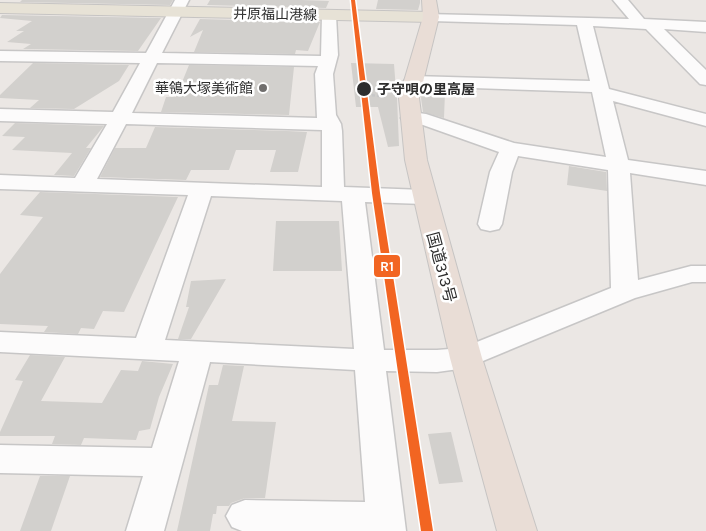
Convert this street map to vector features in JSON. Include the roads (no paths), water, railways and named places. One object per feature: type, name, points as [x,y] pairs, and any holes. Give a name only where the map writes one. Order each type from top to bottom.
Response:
[{"type":"highway","name":"国道313号","points":[[430,9],[409,98],[416,160],[466,358],[517,531]]},
{"type":"main road","name":"井原福山港線","points":[[0,8],[179,6],[329,15],[430,9]]},
{"type":"street","points":[[620,0],[706,80]]},
{"type":"street","points":[[82,185],[179,6]]},
{"type":"street","points":[[430,9],[706,28]]},
{"type":"street","points":[[245,516],[386,524],[370,360],[343,194],[334,182],[330,124],[326,115],[324,74],[330,54],[329,15]]},
{"type":"street","points":[[584,21],[618,165],[625,292]]},
{"type":"street","points":[[0,56],[328,61]]},
{"type":"street","points":[[412,81],[600,89],[706,120]]},
{"type":"street","points":[[0,115],[330,124]]},
{"type":"street","points":[[411,118],[426,120],[510,149],[705,179]]},
{"type":"street","points":[[490,224],[501,172],[510,149]]},
{"type":"street","points":[[0,182],[424,197]]},
{"type":"street","points":[[147,349],[202,188]]},
{"type":"street","points":[[0,342],[197,353],[437,361],[466,358],[625,292],[691,274],[706,274]]},
{"type":"street","points":[[144,531],[197,353]]},
{"type":"street","points":[[0,459],[164,462]]},
{"type":"place","name":"華鴒大塚美術館","points":[[263,88]]},
{"type":"place","name":"子守唄の里高屋","points":[[364,89]]}]
